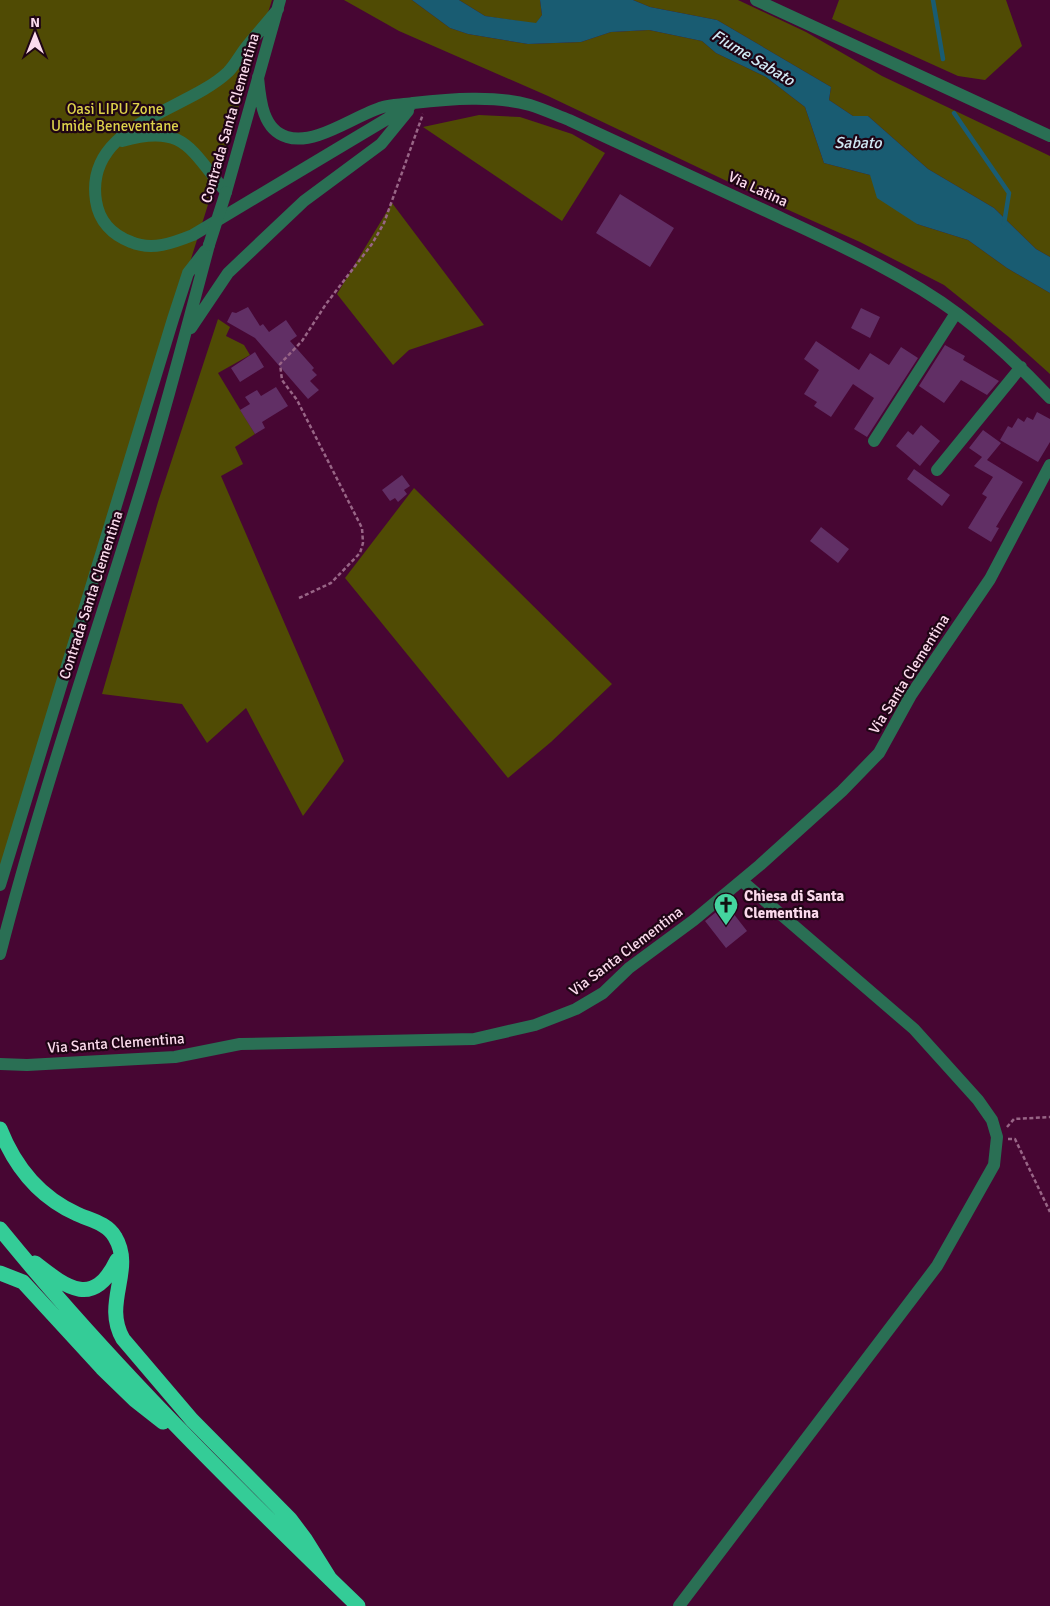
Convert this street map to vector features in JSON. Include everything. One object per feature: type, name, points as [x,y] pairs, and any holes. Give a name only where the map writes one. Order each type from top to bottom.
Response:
[{"type":"highway","points":[[0,1129],[19,1167],[46,1197],[105,1227],[114,1234],[121,1252],[122,1261],[114,1316],[116,1328],[123,1339],[192,1420],[290,1519],[330,1579]]},
{"type":"highway","points":[[0,1229],[87,1330],[191,1440],[358,1606]]},
{"type":"highway","points":[[10,1242],[38,1265],[72,1288],[81,1290],[95,1288],[102,1284],[109,1277],[121,1252]]},
{"type":"highway","points":[[0,1273],[23,1282],[66,1330],[135,1400],[191,1440]]},
{"type":"street","points":[[756,0],[1050,136]]},
{"type":"street","points":[[279,4],[228,72],[142,121],[117,142],[101,161],[95,178],[98,212],[108,228],[132,243],[151,246],[171,244],[193,234],[414,103]]},
{"type":"street","name":"Contrada Santa Clementina","points":[[0,954],[17,889],[130,527],[279,4]]},
{"type":"street","name":"Via Latina","points":[[258,76],[260,106],[266,118],[278,132],[286,137],[298,139],[311,138],[384,106],[428,101],[482,99],[529,105],[569,120],[821,237],[914,286],[956,313],[1021,367],[1050,398]]},
{"type":"street","points":[[184,339],[228,273],[304,200],[381,144],[414,103]]},
{"type":"street","points":[[117,142],[145,134],[171,136],[185,144],[226,192]]},
{"type":"street","name":"Contrada Santa Clementina","points":[[0,885],[188,273],[210,244]]},
{"type":"street","points":[[874,440],[956,313]]},
{"type":"street","points":[[937,470],[1021,367]]},
{"type":"street","name":"Via Santa Clementina","points":[[0,1064],[27,1065],[175,1057],[240,1044],[474,1039],[536,1026],[576,1009],[603,993],[629,968],[694,920],[742,881],[842,791],[879,753],[911,695],[990,579],[1050,465]]},
{"type":"street","points":[[679,1606],[937,1266],[994,1165],[997,1138],[992,1120],[978,1100],[914,1029],[742,881]]},
{"type":"path","points":[[299,598],[331,583],[360,553],[364,543],[362,528],[297,400],[282,380],[280,364],[302,342],[326,304],[372,244],[384,223],[414,146],[428,101]]},
{"type":"path","points":[[997,1138],[1014,1119],[1050,1117]]},
{"type":"path","points":[[997,1138],[1015,1139],[1050,1212]]},
{"type":"green space","name":"Oasi LIPU Zone Umide Beneventane","points":[[0,0],[272,0],[60,678],[0,884]]},
{"type":"green space","points":[[344,0],[412,0],[450,28],[468,34],[528,44],[581,42],[611,32],[649,30],[702,41],[716,53],[766,77],[805,107],[824,163],[870,175],[917,224],[968,240],[1007,268],[1050,293],[1050,374],[1010,338],[944,285],[860,242],[775,204],[548,96],[399,31]]},
{"type":"green space","points":[[459,0],[540,0],[542,15],[536,24],[485,16]]},
{"type":"green space","points":[[633,0],[738,0],[806,32],[882,76],[1050,156],[1050,257],[1036,249],[994,208],[928,169],[868,116],[853,116],[829,100],[831,87],[717,20],[650,7]]},
{"type":"green space","points":[[839,0],[1006,0],[1022,46],[985,80],[958,76],[832,19]]},
{"type":"green space","points":[[479,115],[520,117],[572,134],[605,153],[562,221],[423,127]]},
{"type":"green space","points":[[392,203],[484,325],[409,350],[393,365],[337,294]]},
{"type":"green space","points":[[218,319],[230,327],[226,336],[244,345],[250,355],[218,373],[255,434],[235,447],[243,464],[221,476],[344,761],[303,816],[246,708],[207,743],[182,704],[102,694],[158,502]]},
{"type":"green space","points":[[414,488],[612,684],[551,742],[508,778],[345,578]]},
{"type":"water","name":"Sabato","points":[[412,0],[459,0],[485,16],[536,23],[542,15],[540,0],[633,0],[650,7],[717,20],[831,87],[829,100],[853,116],[868,116],[928,169],[994,208],[1036,249],[1050,257],[1050,293],[1007,268],[968,240],[917,224],[877,198],[870,175],[824,163],[805,107],[766,77],[716,53],[702,41],[649,30],[611,32],[581,42],[528,44],[468,34],[450,28]]},
{"type":"building","points":[[620,194],[674,228],[650,267],[596,233]]},
{"type":"building","points":[[248,307],[260,326],[263,324],[269,332],[286,320],[297,336],[290,341],[314,368],[312,370],[317,375],[310,381],[319,390],[308,399],[255,338],[227,322],[232,312],[236,313]]},
{"type":"building","points":[[861,308],[880,317],[870,338],[851,328]]},
{"type":"building","points":[[816,341],[859,370],[870,353],[889,365],[901,347],[918,358],[867,437],[854,429],[874,398],[853,384],[831,417],[814,406],[817,402],[804,394],[819,370],[804,359]]},
{"type":"building","points":[[945,345],[965,356],[963,360],[999,381],[987,395],[961,380],[944,403],[919,386]]},
{"type":"building","points":[[255,352],[264,367],[240,382],[231,368]]},
{"type":"building","points":[[276,387],[288,406],[262,422],[265,428],[255,434],[240,410],[250,404],[245,397],[257,390],[261,396]]},
{"type":"building","points":[[1037,412],[1050,419],[1050,442],[1038,462],[1000,440],[1008,426],[1012,428],[1018,418],[1024,422],[1027,417],[1033,420]]},
{"type":"building","points":[[921,425],[940,441],[920,466],[896,446],[908,431],[913,435]]},
{"type":"building","points":[[983,430],[1001,443],[987,460],[1023,482],[996,527],[999,528],[991,542],[968,528],[987,497],[982,494],[993,477],[974,466],[982,457],[969,448]]},
{"type":"building","points":[[914,469],[950,495],[942,506],[907,479]]},
{"type":"building","points":[[402,475],[410,486],[404,490],[407,494],[398,502],[395,498],[390,501],[382,490]]},
{"type":"building","points":[[821,527],[849,549],[838,563],[810,541]]},
{"type":"building","name":"Chiesa di Santa Clementina","points":[[726,904],[747,931],[726,948],[705,921]]},
{"type":"waterway","points":[[933,0],[943,59]]},
{"type":"waterway","points":[[954,113],[1009,193],[1004,224]]},
{"type":"place","name":"Chiesa di Santa Clementina","points":[[726,926]]},
{"type":"water label","name":"Fiume Sabato","points":[[753,58]]}]
